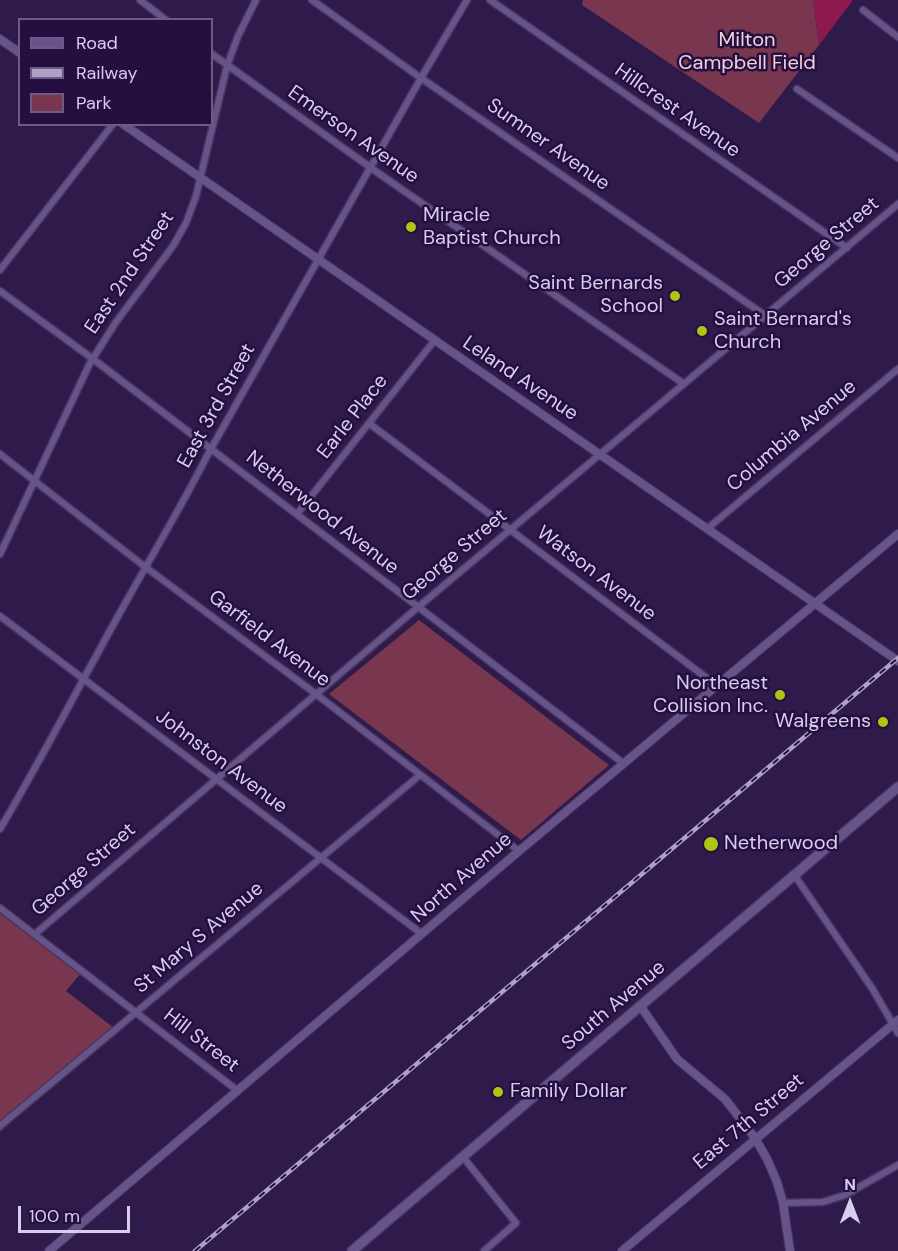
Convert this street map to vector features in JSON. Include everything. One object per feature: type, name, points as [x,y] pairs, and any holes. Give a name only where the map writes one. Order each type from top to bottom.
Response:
[{"type":"main road","name":"South Avenue","points":[[352,1251],[898,787]]},
{"type":"street","points":[[140,0],[163,18]]},
{"type":"street","name":"East 2nd Street","points":[[213,124],[227,66],[238,36],[256,0]]},
{"type":"street","name":"Sumner Avenue","points":[[312,0],[766,316]]},
{"type":"street","name":"East 3rd Street","points":[[0,829],[181,508],[211,449],[467,0]]},
{"type":"street","name":"Hillcrest Avenue","points":[[489,0],[847,248]]},
{"type":"street","points":[[863,10],[898,37]]},
{"type":"street","points":[[0,39],[18,52]]},
{"type":"street","name":"Emerson Avenue","points":[[213,55],[371,168],[684,384]]},
{"type":"street","points":[[797,89],[898,158]]},
{"type":"street","points":[[0,270],[111,126]]},
{"type":"street","name":"Leland Avenue","points":[[126,126],[898,661]]},
{"type":"street","name":"East 2nd Street","points":[[0,554],[93,359],[116,322],[180,234],[191,211],[213,126]]},
{"type":"street","name":"George Street","points":[[34,934],[417,608],[898,204]]},
{"type":"street","name":"Netherwood Avenue","points":[[0,291],[93,359],[622,763]]},
{"type":"street","name":"Earle Place","points":[[297,514],[434,341]]},
{"type":"street","name":"Columbia Avenue","points":[[708,528],[898,369]]},
{"type":"street","name":"Watson Avenue","points":[[370,424],[716,685]]},
{"type":"street","name":"Garfield Avenue","points":[[0,454],[146,568],[316,694],[519,851]]},
{"type":"street","name":"North Avenue","points":[[49,1251],[622,763],[898,534]]},
{"type":"street","name":"Johnston Avenue","points":[[0,616],[422,934]]},
{"type":"street","name":"St Mary S Avenue","points":[[0,1126],[420,775]]},
{"type":"street","points":[[795,876],[895,1022],[898,1033]]},
{"type":"street","name":"Hill Street","points":[[0,908],[238,1091]]},
{"type":"street","points":[[641,1007],[677,1059],[725,1099],[755,1138],[767,1159],[783,1203],[790,1251]]},
{"type":"street","name":"East 7th Street","points":[[622,1251],[895,1022]]},
{"type":"street","points":[[463,1157],[516,1223],[484,1251]]},
{"type":"street","points":[[783,1203],[823,1202],[845,1196],[898,1165]]},
{"type":"green space","name":"Milton Campbell Field","points":[[583,0],[813,0],[819,45],[759,123],[582,5]]},
{"type":"green space","points":[[419,620],[609,765],[521,840],[329,694]]},
{"type":"green space","points":[[0,911],[81,973],[66,991],[118,1031],[0,1132]]},
{"type":"shaded area","points":[[813,0],[853,0],[819,45]]},
{"type":"railway","points":[[195,1251],[898,658]]},
{"type":"place","name":"Miracle Baptist Church","points":[[411,227]]},
{"type":"place","name":"Saint Bernards School","points":[[675,296]]},
{"type":"place","name":"Saint Bernard's Church","points":[[702,331]]},
{"type":"place","name":"Northeast Collision Inc.","points":[[780,695]]},
{"type":"place","name":"Walgreens","points":[[883,722]]},
{"type":"place","name":"Netherwood","points":[[711,844]]},
{"type":"place","name":"Family Dollar","points":[[498,1092]]}]
